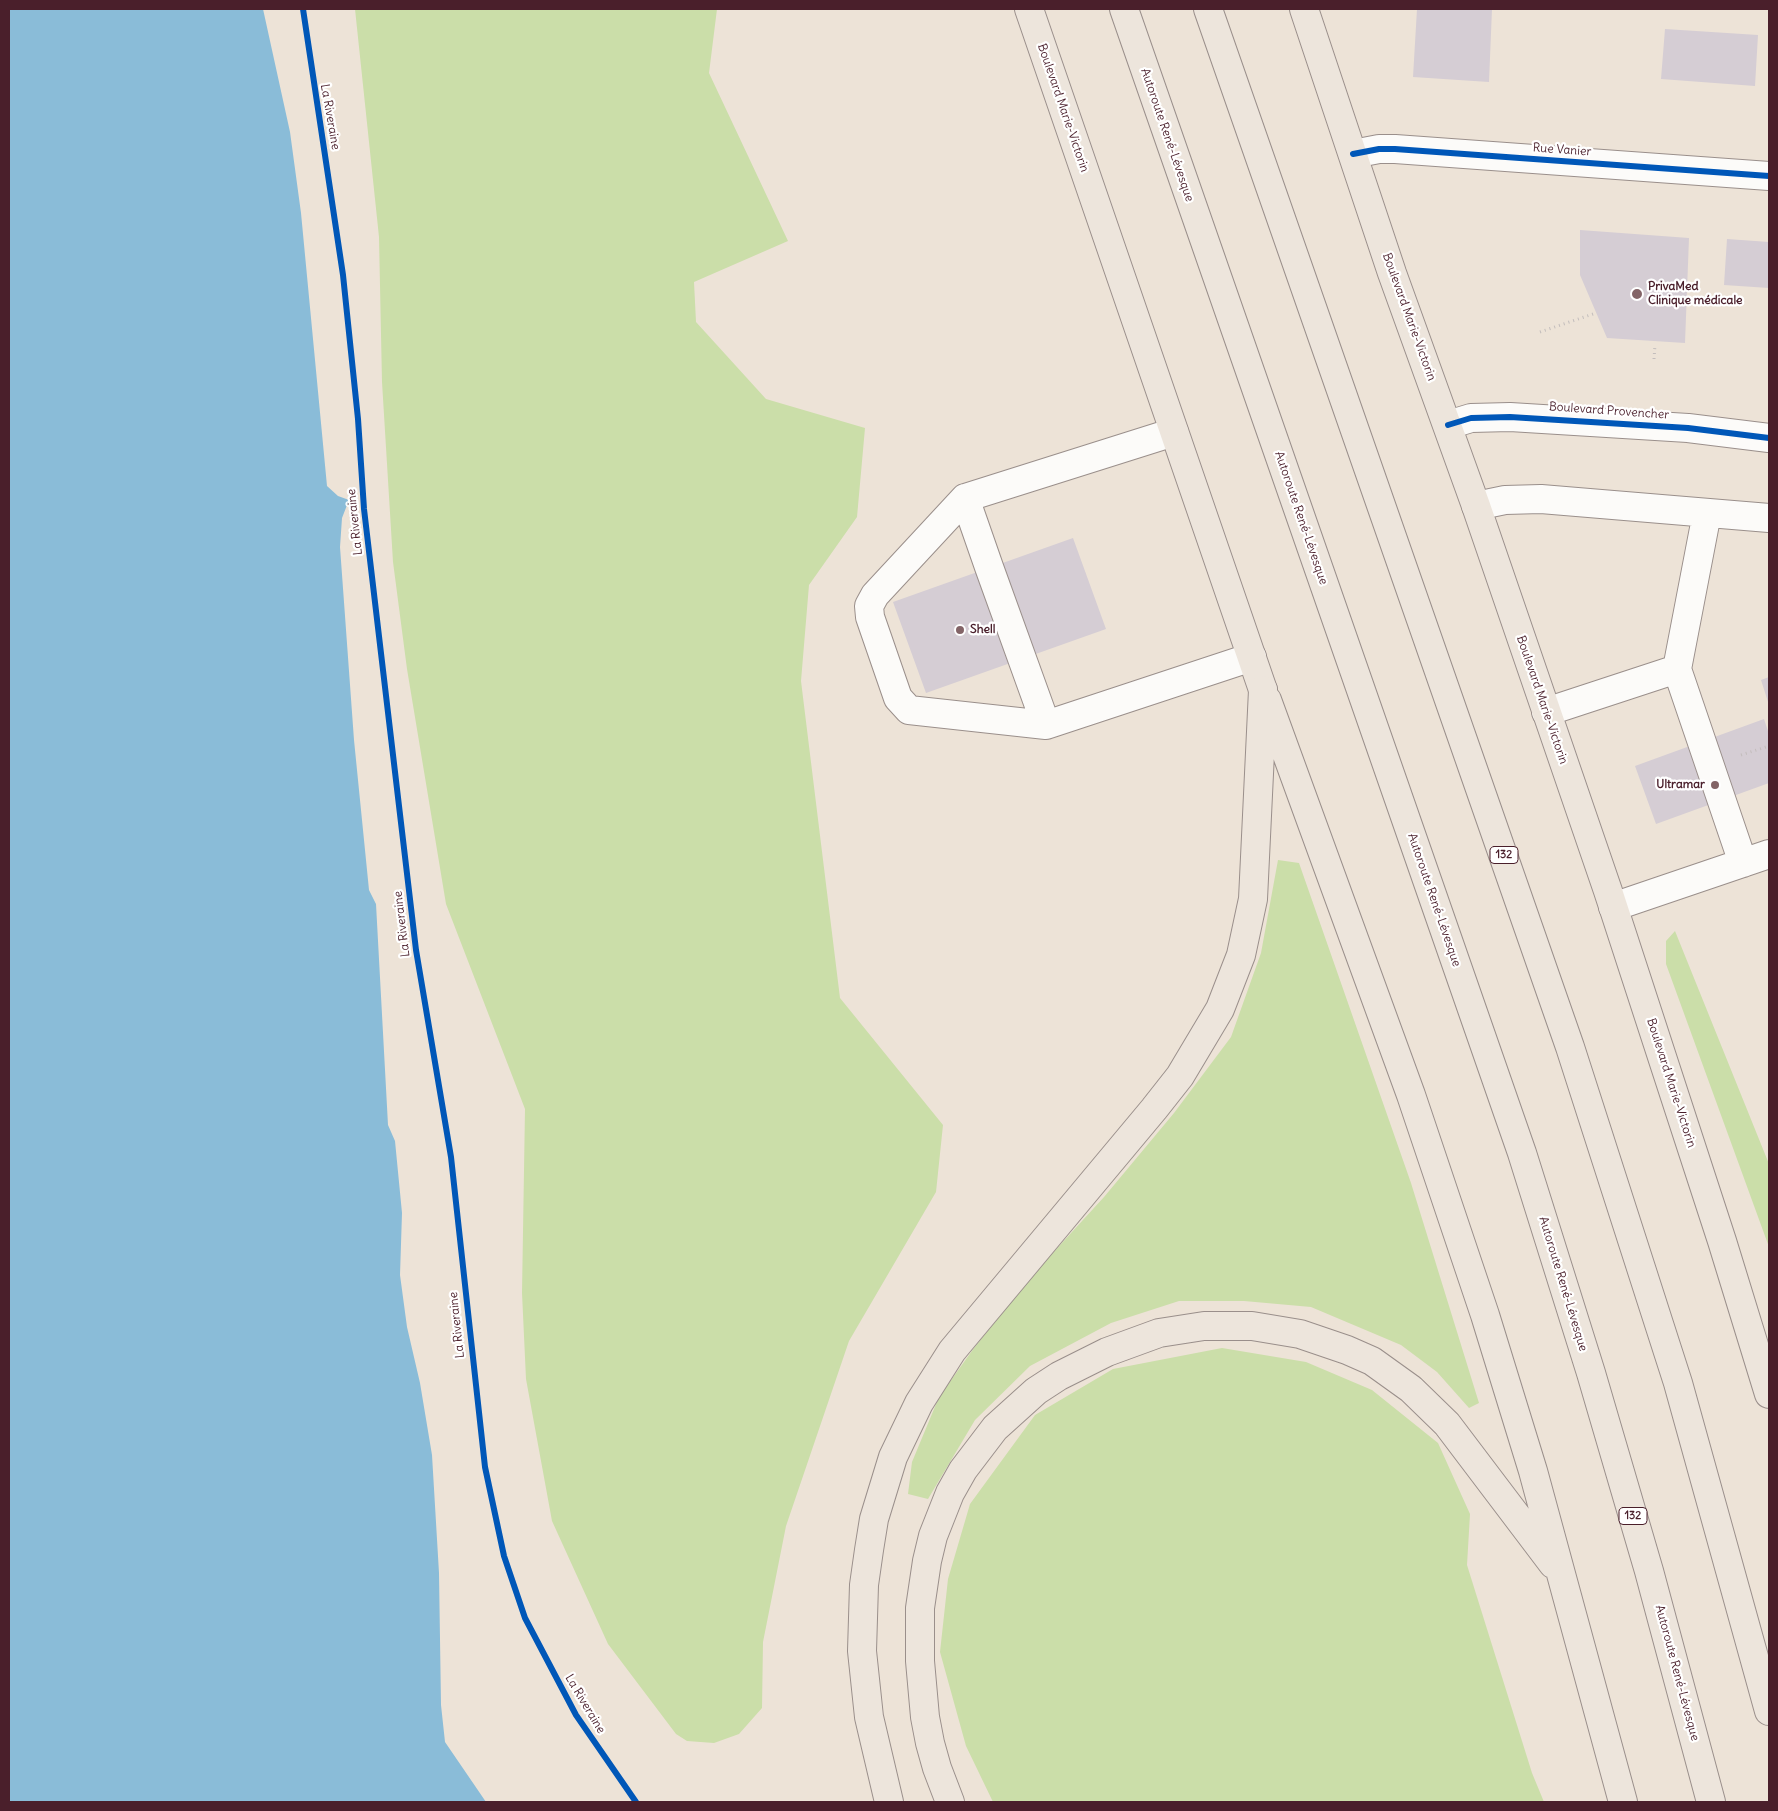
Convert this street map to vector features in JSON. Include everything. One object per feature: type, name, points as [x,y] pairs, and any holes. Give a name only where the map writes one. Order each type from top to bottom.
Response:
[{"type":"main road","name":"Boulevard Marie-Victorin","points":[[1029,9],[1263,690],[1414,1104],[1488,1324],[1533,1471],[1623,1802]]},
{"type":"main road","name":"Autoroute René-Lévesque","points":[[1124,9],[1522,1154],[1591,1373],[1650,1571],[1711,1802]]},
{"type":"main road","name":"132","points":[[1208,9],[1570,1047],[1678,1383],[1769,1711]]},
{"type":"main road","name":"Boulevard Marie-Victorin","points":[[1304,9],[1392,273],[1448,425],[1613,907],[1722,1241],[1769,1394]]},
{"type":"main road","points":[[889,1802],[869,1717],[862,1650],[864,1585],[868,1550],[874,1519],[892,1457],[919,1403],[952,1351],[1180,1076],[1220,1009],[1241,955],[1253,899],[1257,860],[1263,690]]},
{"type":"main road","points":[[950,1802],[937,1768],[925,1717],[919,1634],[926,1561],[941,1514],[963,1470],[995,1428],[1014,1410],[1059,1376],[1107,1352],[1133,1342],[1159,1333],[1204,1326],[1252,1326],[1300,1334],[1347,1350],[1372,1361],[1411,1389],[1447,1424],[1562,1575]]},
{"type":"street","name":"Rue Vanier","points":[[1353,154],[1379,149],[1395,149],[1769,176]]},
{"type":"street","name":"Boulevard Provencher","points":[[1448,425],[1471,418],[1506,416],[1688,428],[1769,438]]},
{"type":"street","points":[[1174,432],[965,498],[875,595],[870,606],[870,617],[898,698],[909,710],[1046,725],[1252,657]]},
{"type":"street","points":[[965,498],[1046,725]]},
{"type":"street","points":[[1476,506],[1505,500],[1541,499],[1769,518]]},
{"type":"street","points":[[1707,513],[1677,669],[1743,863]]},
{"type":"street","points":[[1546,712],[1677,669]]},
{"type":"street","points":[[1613,907],[1769,854]]},
{"type":"path","points":[[1540,332],[1596,313]]},
{"type":"path","points":[[1654,359],[1655,345]]},
{"type":"green space","points":[[355,9],[717,9],[709,73],[788,241],[694,282],[696,322],[766,399],[865,428],[857,517],[809,585],[801,681],[840,998],[943,1125],[936,1192],[849,1341],[786,1526],[763,1642],[762,1708],[739,1734],[714,1743],[687,1741],[676,1734],[608,1644],[552,1521],[526,1379],[522,1293],[525,1109],[446,904],[407,669],[393,562],[382,382],[379,237]]},
{"type":"green space","points":[[1278,860],[1299,863],[1411,1183],[1479,1403],[1469,1408],[1437,1372],[1401,1345],[1311,1307],[1244,1301],[1179,1301],[1111,1323],[1030,1366],[975,1420],[928,1499],[908,1494],[912,1462],[939,1397],[974,1348],[1028,1280],[1104,1197],[1174,1113],[1231,1037],[1261,953]]},
{"type":"green space","points":[[1675,931],[1769,1164],[1769,1247],[1666,964],[1666,941]]},
{"type":"green space","points":[[1222,1348],[1306,1362],[1372,1390],[1438,1443],[1470,1514],[1467,1565],[1532,1773],[1544,1802],[993,1802],[966,1746],[940,1652],[948,1579],[970,1504],[1035,1415],[1113,1369]]},
{"type":"water","points":[[9,9],[263,9],[290,132],[301,213],[327,486],[338,496],[349,500],[342,518],[340,547],[354,740],[369,890],[376,904],[388,1125],[395,1141],[402,1213],[400,1275],[407,1327],[420,1383],[432,1455],[439,1573],[441,1705],[445,1742],[486,1802],[9,1802]]},
{"type":"building","points":[[1417,9],[1492,9],[1489,82],[1413,77]]},
{"type":"building","points":[[1665,29],[1758,35],[1755,86],[1661,79]]},
{"type":"building","name":"PrivaMed Clinique médicale","points":[[1580,230],[1689,238],[1685,343],[1607,338],[1580,275]]},
{"type":"building","points":[[1727,239],[1769,242],[1769,288],[1724,285]]},
{"type":"building","points":[[1073,538],[1106,629],[926,693],[893,602]]},
{"type":"building","points":[[1769,677],[1769,705],[1761,680]]},
{"type":"building","points":[[1764,719],[1769,734],[1769,783],[1656,824],[1635,766]]},
{"type":"cycle path","name":"La Riveraine","points":[[303,9],[343,275],[358,419],[364,509],[416,950],[451,1157],[485,1467],[504,1556],[525,1618],[576,1715],[636,1802]]},
{"type":"cycle path","points":[[1353,154],[1379,149],[1395,149],[1769,176]]},
{"type":"cycle path","points":[[1448,425],[1471,418],[1510,417],[1688,428],[1769,438]]},
{"type":"place","name":"PrivaMed Clinique médicale","points":[[1637,294]]},
{"type":"place","name":"Shell","points":[[960,630]]},
{"type":"place","name":"Ultramar","points":[[1715,785]]}]
